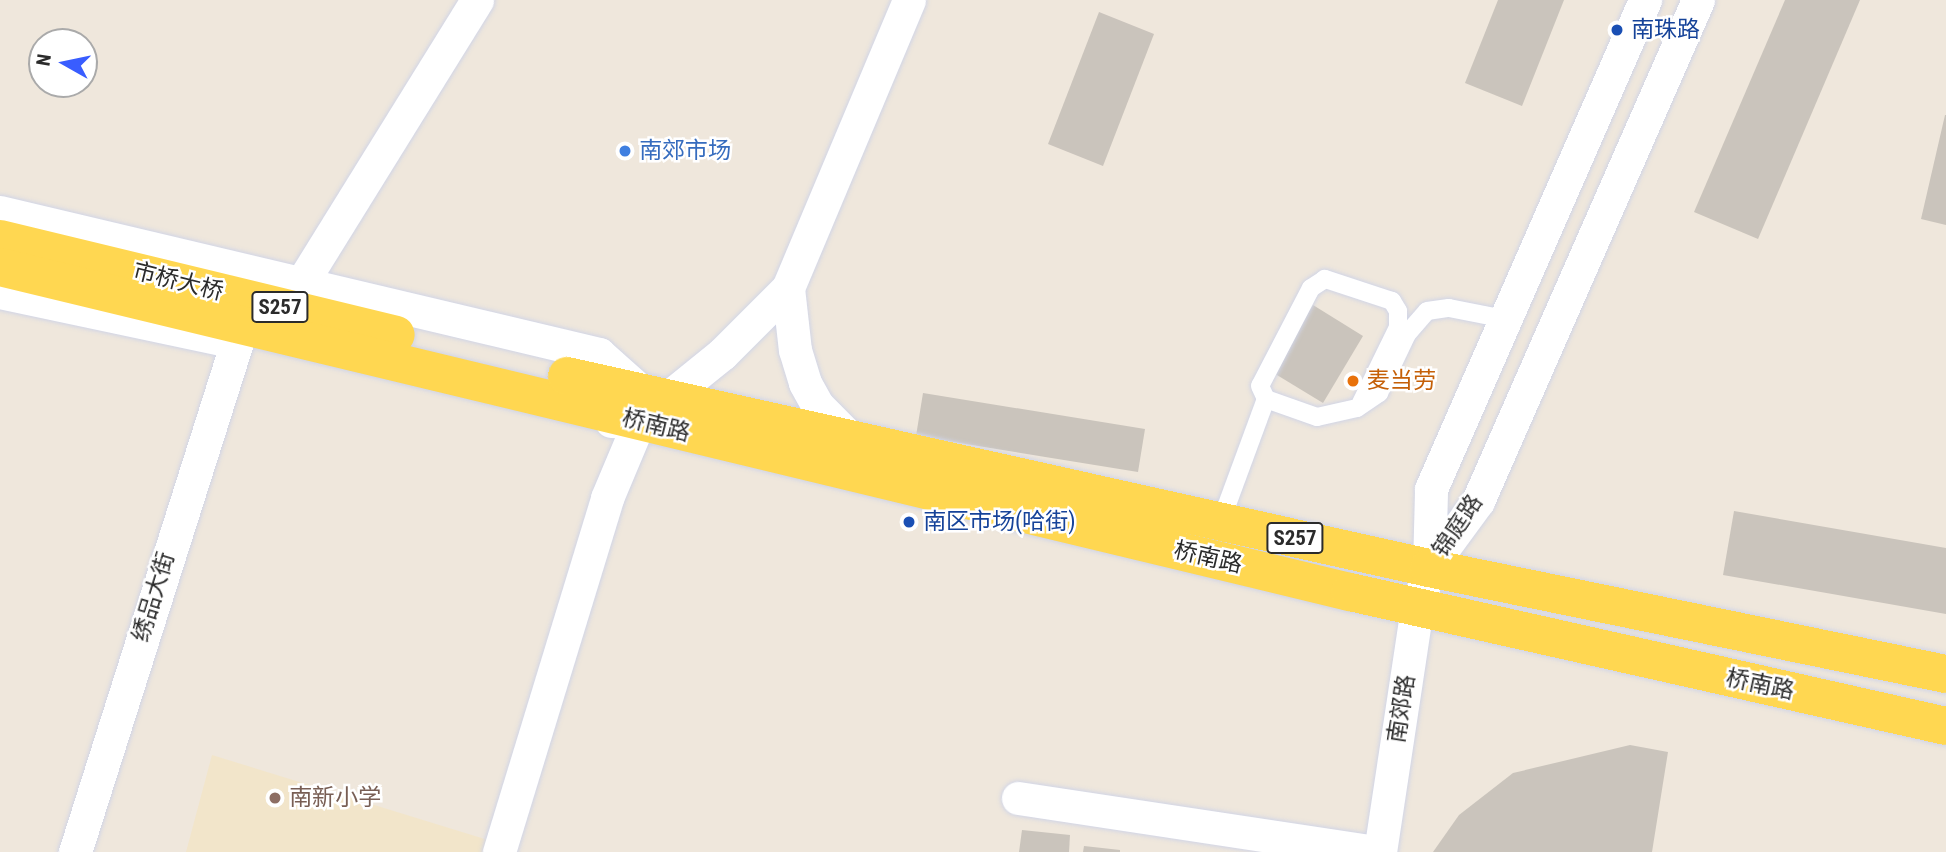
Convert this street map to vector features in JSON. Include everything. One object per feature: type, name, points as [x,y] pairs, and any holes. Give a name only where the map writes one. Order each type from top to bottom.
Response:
[{"type":"main road","name":"市桥大桥","points":[[0,239],[557,387]]},
{"type":"main road","name":"市桥大桥","points":[[0,268],[557,387]]},
{"type":"main road","name":"桥南路","points":[[557,387],[649,406],[850,438],[1429,568],[1946,674]]},
{"type":"main road","name":"桥南路","points":[[649,406],[1417,608],[1946,726]]},
{"type":"street","points":[[301,284],[477,0]]},
{"type":"street","points":[[0,292],[237,342],[567,420],[649,406],[722,354],[788,288],[909,0]]},
{"type":"street","name":"锦庭路","points":[[1429,568],[1431,489],[1645,0]]},
{"type":"street","name":"锦庭路","points":[[1429,568],[1478,501],[1698,0]]},
{"type":"street","points":[[0,212],[599,354],[649,406]]},
{"type":"street","points":[[788,288],[795,350],[805,383],[818,406],[850,438]]},
{"type":"street","name":"绣品大街","points":[[75,852],[237,342]]},
{"type":"street","points":[[499,852],[607,498],[649,406]]},
{"type":"street","name":"南郊路","points":[[1380,852],[1417,608],[1429,568]]},
{"type":"street","points":[[1018,798],[1243,843],[1373,852]]},
{"type":"lane","points":[[1221,521],[1266,399],[1260,386],[1311,288],[1325,279],[1392,301],[1398,311],[1398,327],[1361,403]]},
{"type":"lane","points":[[1266,399],[1317,417],[1361,403],[1379,393],[1407,334],[1427,311],[1449,307],[1506,319]]},
{"type":"shaded area","name":"南新小学","points":[[212,755],[488,840],[484,852],[186,852]]},
{"type":"building","points":[[1498,0],[1564,0],[1522,106],[1465,83]]},
{"type":"building","points":[[1785,0],[1860,0],[1758,239],[1694,212]]},
{"type":"building","points":[[1099,12],[1154,34],[1103,166],[1048,144]]},
{"type":"building","points":[[1946,115],[1946,225],[1921,219]]},
{"type":"building","points":[[1313,305],[1363,336],[1323,403],[1272,372]]},
{"type":"building","points":[[923,393],[1145,429],[1138,472],[916,436]]},
{"type":"building","points":[[1734,511],[1946,548],[1946,614],[1723,575]]},
{"type":"building","points":[[1630,745],[1668,752],[1652,852],[1433,852],[1459,815],[1513,773]]},
{"type":"building","points":[[1022,830],[1070,835],[1069,852],[1019,852]]},
{"type":"building","points":[[1084,846],[1120,850],[1120,852],[1083,852]]},
{"type":"place","name":"南珠路","points":[[1617,30]]},
{"type":"place","name":"南郊市场","points":[[625,151]]},
{"type":"place","name":"麦当劳","points":[[1353,381]]},
{"type":"place","name":"南区市场(哈街)","points":[[909,522]]},
{"type":"place","name":"南新小学","points":[[275,798]]}]
